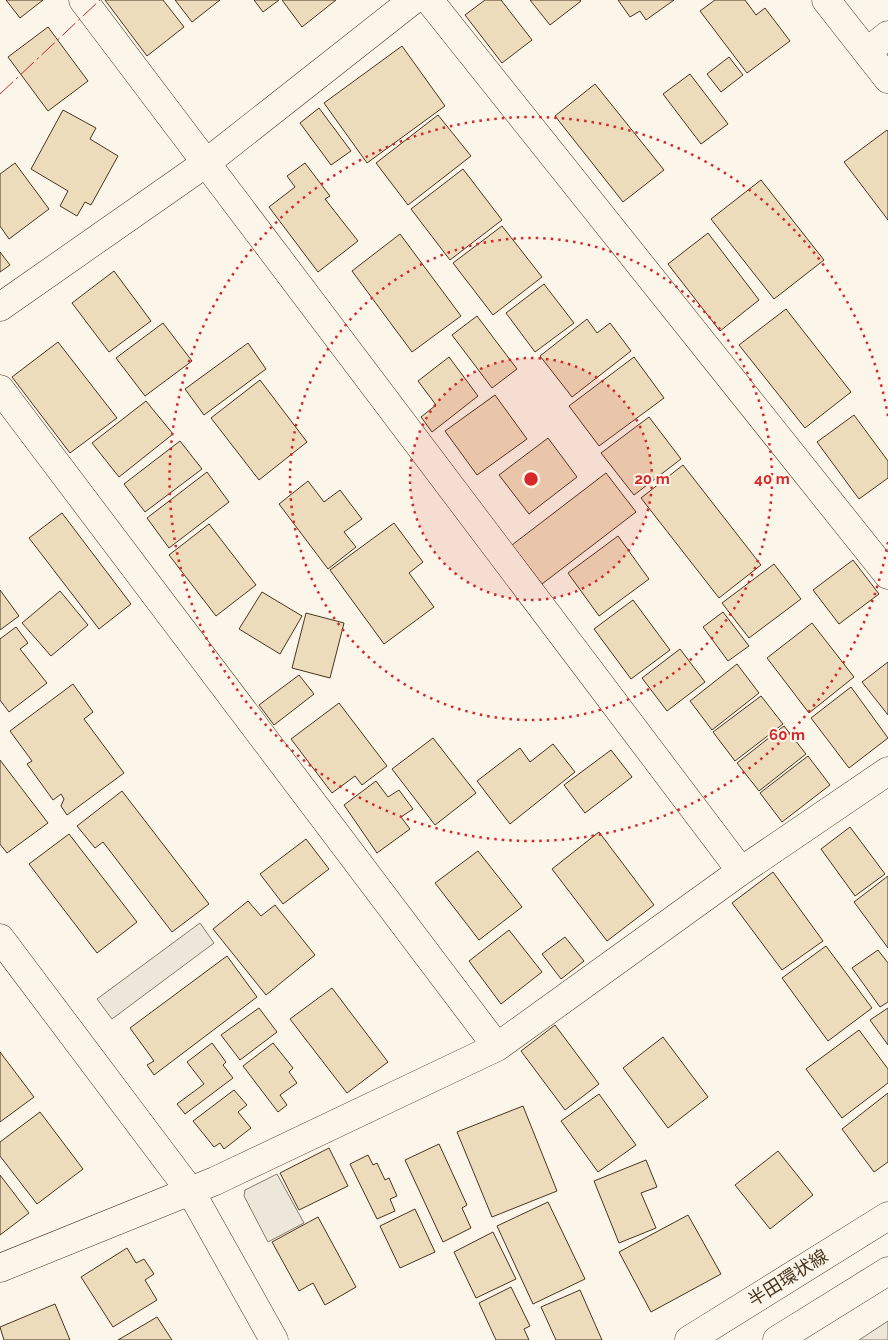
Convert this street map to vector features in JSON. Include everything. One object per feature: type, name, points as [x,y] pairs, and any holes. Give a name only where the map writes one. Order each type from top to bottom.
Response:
[{"type":"street","points":[[83,0],[741,872]]},
{"type":"street","points":[[0,307],[206,162],[413,0]]},
{"type":"street","points":[[429,0],[888,575]]},
{"type":"street","points":[[826,0],[888,79]]},
{"type":"street","points":[[867,52],[888,36]]},
{"type":"street","points":[[0,389],[497,1046]]},
{"type":"street","points":[[0,1268],[191,1192],[497,1046],[741,872],[888,771]]},
{"type":"street","points":[[0,938],[191,1192],[274,1340]]},
{"type":"street","name":"半田環状線","points":[[689,1340],[888,1216]]},
{"type":"street","points":[[777,1340],[888,1271]]},
{"type":"shaded area","points":[[200,923],[214,943],[112,1019],[97,999]]},
{"type":"shaded area","points":[[277,1174],[304,1223],[268,1242],[244,1196],[245,1190]]},
{"type":"shaded area","points":[[888,1321],[888,1340],[859,1340]]},
{"type":"building","points":[[6,0],[43,0],[20,18]]},
{"type":"building","points":[[105,0],[163,0],[184,27],[147,56]]},
{"type":"building","points":[[175,0],[220,0],[192,22]]},
{"type":"building","points":[[254,0],[279,0],[263,12]]},
{"type":"building","points":[[282,0],[336,0],[302,27]]},
{"type":"building","points":[[485,0],[501,0],[532,40],[502,63],[465,15]]},
{"type":"building","points":[[530,0],[580,0],[581,1],[550,25]]},
{"type":"building","points":[[618,0],[674,0],[646,20],[640,11],[630,17]]},
{"type":"building","points":[[715,0],[745,0],[756,15],[765,8],[790,41],[747,73],[700,11]]},
{"type":"building","points":[[48,27],[88,81],[48,111],[8,57]]},
{"type":"building","points":[[402,46],[445,106],[367,163],[324,103]]},
{"type":"building","points":[[729,57],[743,75],[721,92],[707,74]]},
{"type":"building","points":[[690,74],[728,124],[701,144],[663,94]]},
{"type":"building","points":[[595,84],[664,170],[623,202],[555,116]]},
{"type":"building","points":[[319,108],[351,151],[331,165],[300,123]]},
{"type":"building","points":[[63,110],[96,128],[90,139],[118,156],[91,205],[85,202],[77,216],[60,206],[68,191],[31,169]]},
{"type":"building","points":[[438,115],[471,156],[408,205],[376,163]]},
{"type":"building","points":[[887,130],[888,132],[888,220],[844,162]]},
{"type":"building","points":[[15,163],[49,209],[9,239],[0,226],[0,174]]},
{"type":"building","points":[[305,163],[330,196],[325,199],[358,241],[318,272],[269,207],[295,187],[287,176]]},
{"type":"building","points":[[463,169],[502,220],[450,260],[411,209]]},
{"type":"building","points":[[761,180],[824,260],[774,299],[711,219]]},
{"type":"building","points":[[502,226],[542,277],[493,315],[453,263]]},
{"type":"building","points":[[708,233],[759,300],[720,331],[668,264]]},
{"type":"building","points":[[400,234],[461,316],[412,352],[352,271]]},
{"type":"building","points":[[0,252],[10,265],[0,272]]},
{"type":"building","points":[[114,271],[151,321],[109,352],[72,303]]},
{"type":"building","points":[[544,284],[574,323],[535,352],[506,313]]},
{"type":"building","points":[[786,309],[851,392],[805,428],[739,345]]},
{"type":"building","points":[[477,316],[517,369],[492,388],[452,335]]},
{"type":"building","points":[[587,319],[597,333],[610,323],[631,351],[572,397],[540,356]]},
{"type":"building","points":[[163,323],[192,361],[145,396],[116,358]]},
{"type":"building","points":[[58,342],[117,418],[70,453],[12,377]]},
{"type":"building","points":[[248,343],[266,369],[204,415],[185,389]]},
{"type":"building","points":[[449,357],[478,396],[432,432],[421,417],[436,405],[418,381]]},
{"type":"building","points":[[634,357],[664,398],[599,446],[569,406]]},
{"type":"building","points":[[260,380],[307,442],[259,480],[211,418]]},
{"type":"building","points":[[495,395],[527,439],[477,475],[445,431]]},
{"type":"building","points":[[146,401],[173,434],[119,477],[92,443]]},
{"type":"building","points":[[854,415],[888,461],[888,478],[859,499],[817,442]]},
{"type":"building","points":[[649,417],[681,459],[634,495],[601,453]]},
{"type":"building","points":[[548,438],[577,477],[529,514],[499,475]]},
{"type":"building","points":[[180,441],[202,469],[145,512],[124,484]]},
{"type":"building","points":[[683,465],[761,565],[719,598],[641,498]]},
{"type":"building","points":[[207,472],[229,502],[169,548],[147,518]]},
{"type":"building","points":[[606,473],[636,512],[542,584],[512,545]]},
{"type":"building","points":[[308,481],[324,502],[340,490],[362,519],[344,532],[356,547],[328,569],[279,504]]},
{"type":"building","points":[[62,513],[131,604],[99,629],[29,538]]},
{"type":"building","points":[[394,523],[423,562],[409,573],[434,607],[384,644],[330,570]]},
{"type":"building","points":[[209,524],[256,585],[216,616],[169,555]]},
{"type":"building","points":[[618,536],[649,579],[599,616],[568,573]]},
{"type":"building","points":[[853,560],[879,594],[839,624],[813,590]]},
{"type":"building","points":[[774,564],[801,599],[749,638],[722,603]]},
{"type":"building","points":[[0,590],[19,616],[0,630]]},
{"type":"building","points":[[60,591],[88,625],[51,656],[22,623]]},
{"type":"building","points":[[262,592],[302,616],[280,654],[239,629]]},
{"type":"building","points":[[633,600],[670,650],[631,679],[594,629]]},
{"type":"building","points":[[723,612],[749,646],[728,661],[703,627]]},
{"type":"building","points":[[306,613],[344,623],[330,678],[292,668]]},
{"type":"building","points":[[812,623],[854,677],[809,713],[767,658]]},
{"type":"building","points":[[16,627],[28,643],[20,649],[47,683],[9,712],[0,700],[0,639]]},
{"type":"building","points":[[680,649],[705,682],[667,711],[642,678]]},
{"type":"building","points":[[888,662],[888,715],[862,682]]},
{"type":"building","points":[[737,664],[759,693],[712,730],[690,701]]},
{"type":"building","points":[[299,675],[314,694],[274,725],[259,705]]},
{"type":"building","points":[[73,684],[93,712],[84,719],[124,773],[67,815],[61,806],[64,799],[61,794],[53,800],[27,764],[32,761],[10,731]]},
{"type":"building","points":[[851,687],[888,738],[849,768],[811,718]]},
{"type":"building","points":[[761,696],[783,724],[735,761],[713,732]]},
{"type":"building","points":[[339,703],[387,766],[362,785],[355,776],[332,793],[291,739]]},
{"type":"building","points":[[784,726],[806,754],[759,791],[737,763]]},
{"type":"building","points":[[433,738],[476,793],[435,825],[392,769]]},
{"type":"building","points":[[553,744],[575,772],[510,824],[477,781],[520,748],[530,762]]},
{"type":"building","points":[[611,750],[632,777],[585,813],[564,785]]},
{"type":"building","points":[[808,756],[830,785],[782,822],[760,793]]},
{"type":"building","points":[[0,760],[48,823],[7,853],[0,844]]},
{"type":"building","points":[[376,781],[388,797],[399,790],[413,809],[401,817],[410,829],[377,853],[344,805]]},
{"type":"building","points":[[122,791],[209,904],[172,932],[103,842],[95,848],[77,826]]},
{"type":"building","points":[[850,827],[885,874],[855,896],[821,849]]},
{"type":"building","points":[[599,832],[654,905],[607,941],[552,869]]},
{"type":"building","points":[[69,834],[137,922],[97,953],[29,864]]},
{"type":"building","points":[[306,839],[329,869],[283,904],[260,874]]},
{"type":"building","points":[[478,851],[522,907],[479,940],[435,883]]},
{"type":"building","points":[[773,872],[823,941],[782,970],[732,903]]},
{"type":"building","points":[[888,876],[888,948],[854,902]]},
{"type":"building","points":[[248,901],[261,916],[275,905],[315,955],[266,995],[213,929]]},
{"type":"building","points":[[509,930],[542,972],[501,1004],[469,961]]},
{"type":"building","points":[[565,937],[584,961],[561,979],[542,954]]},
{"type":"building","points":[[826,946],[872,1008],[828,1041],[782,978]]},
{"type":"building","points":[[878,950],[888,963],[888,1002],[880,1007],[852,968]]},
{"type":"building","points":[[227,956],[257,997],[154,1075],[147,1065],[154,1061],[130,1028]]},
{"type":"building","points":[[332,988],[388,1062],[347,1093],[290,1019]]},
{"type":"building","points":[[259,1008],[277,1032],[240,1060],[221,1035]]},
{"type":"building","points":[[888,1008],[888,1045],[870,1020]]},
{"type":"building","points":[[555,1025],[599,1084],[565,1110],[521,1051]]},
{"type":"building","points":[[859,1030],[888,1069],[888,1083],[842,1118],[806,1069]]},
{"type":"building","points":[[663,1037],[708,1097],[668,1128],[623,1068]]},
{"type":"building","points":[[212,1043],[226,1062],[223,1065],[233,1078],[185,1114],[177,1104],[204,1084],[187,1062]]},
{"type":"building","points":[[273,1043],[293,1068],[289,1072],[297,1083],[280,1095],[287,1105],[278,1112],[243,1066]]},
{"type":"building","points":[[0,1052],[34,1097],[0,1122]]},
{"type":"building","points":[[234,1090],[247,1105],[238,1112],[251,1128],[224,1149],[220,1143],[214,1147],[193,1121]]},
{"type":"building","points":[[888,1093],[888,1162],[874,1172],[842,1129]]},
{"type":"building","points":[[599,1094],[636,1145],[598,1172],[561,1121]]},
{"type":"building","points":[[523,1106],[557,1191],[492,1217],[457,1132]]},
{"type":"building","points":[[40,1112],[83,1169],[37,1204],[0,1156],[0,1142]]},
{"type":"building","points":[[439,1144],[467,1205],[462,1208],[471,1228],[443,1242],[405,1160]]},
{"type":"building","points":[[329,1148],[348,1186],[299,1210],[280,1173]]},
{"type":"building","points":[[778,1151],[813,1195],[770,1229],[735,1185]]},
{"type":"building","points":[[368,1155],[373,1165],[377,1163],[385,1180],[389,1178],[397,1196],[390,1199],[395,1211],[377,1219],[350,1164]]},
{"type":"building","points":[[646,1160],[657,1187],[641,1193],[656,1228],[619,1243],[594,1181]]},
{"type":"building","points":[[0,1175],[29,1213],[0,1235]]},
{"type":"building","points":[[548,1202],[585,1279],[533,1304],[497,1226]]},
{"type":"building","points":[[415,1209],[435,1252],[400,1268],[380,1226]]},
{"type":"building","points":[[688,1215],[721,1274],[651,1312],[619,1252]]},
{"type":"building","points":[[318,1217],[356,1287],[325,1305],[313,1283],[299,1291],[272,1242]]},
{"type":"building","points":[[493,1232],[516,1279],[476,1298],[454,1252]]},
{"type":"building","points":[[127,1248],[136,1263],[144,1259],[154,1274],[145,1280],[157,1300],[113,1327],[81,1277]]},
{"type":"building","points":[[511,1287],[530,1326],[524,1329],[529,1340],[496,1340],[479,1303]]},
{"type":"building","points":[[580,1290],[602,1340],[556,1340],[541,1307]]},
{"type":"building","points":[[55,1304],[70,1340],[4,1340],[0,1327]]},
{"type":"building","points":[[157,1317],[172,1340],[118,1340]]},
{"type":"power","points":[[0,94],[100,0]]}]
